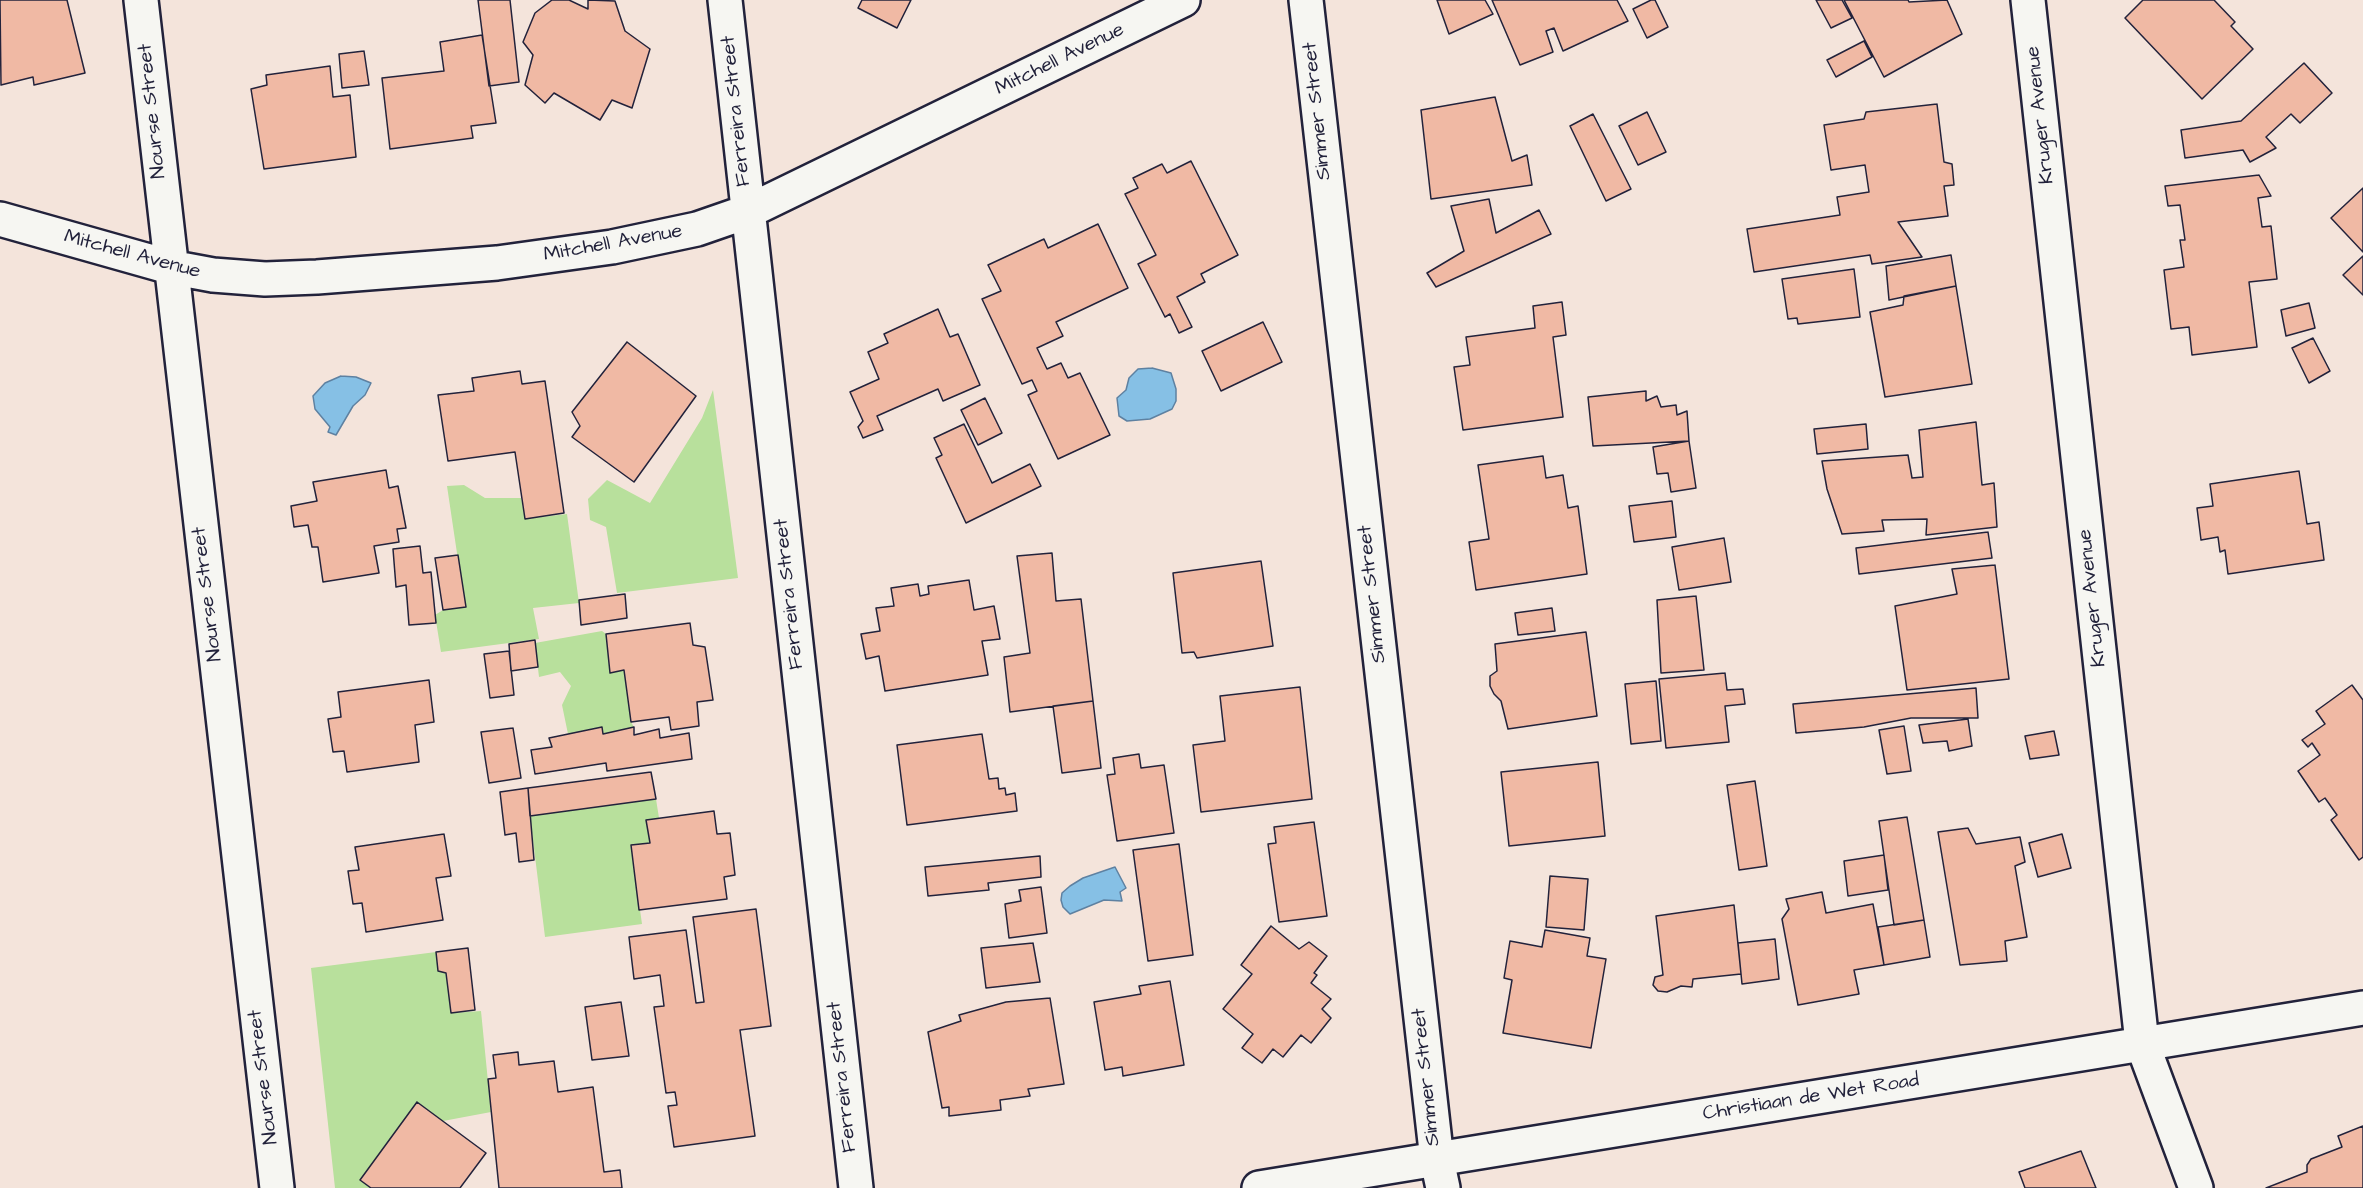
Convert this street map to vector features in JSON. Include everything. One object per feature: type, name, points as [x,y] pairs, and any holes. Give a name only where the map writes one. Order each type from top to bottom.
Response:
[{"type":"street","name":"Nourse Street","points":[[141,0],[277,1188]]},
{"type":"street","name":"Ferreira Street","points":[[725,0],[856,1188]]},
{"type":"street","name":"Mitchell Avenue","points":[[0,219],[170,267],[213,275],[265,279],[497,264],[623,245],[697,230],[748,211],[1183,0]]},
{"type":"street","name":"Simmer Street","points":[[1306,0],[1440,1174]]},
{"type":"street","name":"Kruger Avenue","points":[[2028,0],[2142,1043],[2196,1188]]},
{"type":"street","name":"Christiaan de Wet Road","points":[[1259,1188],[1440,1174],[2142,1043],[2363,1008]]},
{"type":"green space","points":[[713,390],[738,578],[617,593],[606,527],[590,520],[588,499],[607,480],[650,503],[702,418]]},
{"type":"green space","points":[[464,485],[485,498],[521,498],[525,519],[567,514],[579,603],[533,608],[539,639],[441,652],[435,615],[443,610],[465,607],[447,486]]},
{"type":"green space","points":[[602,631],[606,634],[610,672],[624,670],[631,722],[634,727],[603,734],[602,727],[568,734],[562,705],[571,686],[560,672],[539,677],[535,643]]},
{"type":"green space","points":[[656,799],[659,818],[646,820],[650,843],[631,846],[642,924],[545,937],[530,816]]},
{"type":"green space","points":[[436,952],[446,973],[451,1013],[481,1011],[491,1112],[443,1121],[417,1103],[360,1180],[371,1188],[335,1188],[311,968]]},
{"type":"water","points":[[1152,368],[1171,373],[1176,389],[1176,401],[1172,409],[1150,419],[1127,421],[1119,416],[1117,398],[1126,390],[1129,378],[1138,369]]},
{"type":"water","points":[[341,376],[356,377],[371,383],[365,395],[353,406],[336,435],[328,432],[330,427],[315,409],[313,396],[325,383]]},
{"type":"water","points":[[1115,867],[1126,888],[1120,892],[1122,901],[1104,900],[1070,914],[1063,907],[1062,893],[1070,886],[1083,878]]},
{"type":"building","points":[[0,0],[67,0],[85,73],[34,85],[33,77],[1,85]]},
{"type":"building","points":[[478,0],[510,0],[519,82],[489,86]]},
{"type":"building","points":[[552,0],[569,0],[588,9],[588,0],[615,1],[625,31],[650,49],[632,108],[612,100],[600,120],[554,93],[545,103],[525,85],[533,55],[523,42],[535,13]]},
{"type":"building","points":[[862,0],[911,0],[897,28],[858,8]]},
{"type":"building","points":[[1437,0],[1485,0],[1493,14],[1449,34]]},
{"type":"building","points":[[1492,0],[1617,0],[1628,21],[1563,51],[1554,28],[1546,31],[1553,52],[1520,65]]},
{"type":"building","points":[[1655,0],[1668,27],[1647,38],[1633,9]]},
{"type":"building","points":[[1816,0],[1842,0],[1852,18],[1831,28]]},
{"type":"building","points":[[1844,0],[1908,0],[1909,2],[1947,0],[1962,34],[1884,77]]},
{"type":"building","points":[[2143,0],[2214,0],[2235,22],[2231,26],[2253,49],[2202,99],[2125,18]]},
{"type":"building","points":[[482,35],[496,123],[471,126],[473,138],[390,149],[382,78],[444,71],[440,42]]},
{"type":"building","points":[[1864,41],[1872,57],[1836,77],[1827,60]]},
{"type":"building","points":[[364,51],[369,85],[342,88],[339,54]]},
{"type":"building","points":[[2304,63],[2332,93],[2300,123],[2291,114],[2266,137],[2276,148],[2250,162],[2243,150],[2185,158],[2181,130],[2241,121]]},
{"type":"building","points":[[330,66],[333,97],[350,95],[356,157],[264,169],[251,89],[267,85],[266,75]]},
{"type":"building","points":[[1495,97],[1512,161],[1527,155],[1532,185],[1431,199],[1421,110]]},
{"type":"building","points":[[1937,104],[1944,162],[1952,164],[1954,185],[1944,186],[1948,216],[1898,222],[1922,257],[1872,264],[1870,255],[1754,272],[1747,229],[1840,215],[1837,197],[1869,192],[1865,165],[1831,170],[1824,125],[1864,119],[1866,112]]},
{"type":"building","points":[[1647,112],[1666,152],[1638,165],[1619,126]]},
{"type":"building","points":[[1593,114],[1631,189],[1606,201],[1570,126]]},
{"type":"building","points":[[1191,161],[1238,255],[1201,274],[1205,282],[1177,297],[1192,327],[1179,333],[1170,314],[1165,317],[1138,264],[1156,255],[1125,194],[1138,188],[1133,178],[1162,164],[1167,173]]},
{"type":"building","points":[[2259,175],[2271,196],[2258,198],[2262,227],[2271,226],[2277,279],[2249,282],[2257,347],[2192,355],[2189,327],[2171,329],[2164,270],[2184,267],[2180,240],[2185,240],[2180,205],[2168,206],[2165,186]]},
{"type":"building","points":[[2363,188],[2363,252],[2331,218]]},
{"type":"building","points":[[1489,199],[1496,233],[1539,210],[1551,234],[1436,287],[1427,273],[1464,251],[1451,206]]},
{"type":"building","points":[[1098,224],[1128,288],[1056,322],[1063,336],[1037,348],[1047,369],[1061,363],[1068,378],[1080,373],[1110,435],[1058,459],[1028,395],[1037,391],[1032,380],[1022,384],[982,299],[1001,291],[988,265],[1044,239],[1048,248]]},
{"type":"building","points":[[1951,255],[1956,286],[1889,300],[1886,266]]},
{"type":"building","points":[[2363,256],[2363,295],[2343,275]]},
{"type":"building","points":[[1854,269],[1860,317],[1798,324],[1797,318],[1788,319],[1782,279]]},
{"type":"building","points":[[1956,286],[1972,384],[1885,397],[1870,312],[1903,305],[1904,296]]},
{"type":"building","points":[[1562,302],[1566,335],[1553,337],[1563,417],[1463,430],[1454,367],[1470,365],[1466,337],[1535,328],[1533,306]]},
{"type":"building","points":[[2309,303],[2315,328],[2286,336],[2281,310]]},
{"type":"building","points":[[938,309],[950,337],[958,334],[980,385],[943,401],[938,389],[877,416],[883,430],[863,438],[858,427],[863,421],[850,392],[879,379],[868,352],[888,343],[884,334]]},
{"type":"building","points":[[1263,322],[1282,362],[1221,391],[1202,351]]},
{"type":"building","points":[[2313,338],[2330,371],[2309,383],[2292,348]]},
{"type":"building","points":[[627,342],[696,396],[634,482],[572,437],[580,426],[572,412]]},
{"type":"building","points":[[520,371],[522,384],[545,381],[564,513],[525,519],[515,452],[448,461],[438,395],[474,391],[472,378]]},
{"type":"building","points":[[1646,391],[1646,401],[1657,396],[1661,407],[1676,405],[1677,415],[1687,411],[1689,441],[1593,446],[1588,397]]},
{"type":"building","points":[[985,398],[1002,433],[978,445],[961,410]]},
{"type":"building","points":[[1976,422],[1982,485],[1994,483],[1997,527],[1926,535],[1927,519],[1882,520],[1884,531],[1842,534],[1827,489],[1822,461],[1908,455],[1912,478],[1923,477],[1919,430]]},
{"type":"building","points":[[964,424],[992,483],[1030,464],[1041,486],[966,523],[936,458],[942,455],[934,438]]},
{"type":"building","points":[[1866,424],[1868,449],[1817,454],[1814,429]]},
{"type":"building","points":[[1689,441],[1696,488],[1671,492],[1668,473],[1657,474],[1653,447]]},
{"type":"building","points":[[1543,456],[1546,478],[1563,475],[1568,508],[1578,506],[1587,574],[1476,590],[1469,542],[1489,539],[1478,465]]},
{"type":"building","points":[[386,470],[389,488],[398,486],[406,528],[397,529],[399,542],[374,546],[379,573],[323,582],[318,547],[312,547],[308,525],[294,527],[291,506],[317,501],[313,482]]},
{"type":"building","points":[[2299,471],[2307,524],[2319,522],[2324,560],[2228,574],[2225,550],[2220,552],[2218,537],[2201,540],[2197,508],[2213,506],[2210,484]]},
{"type":"building","points":[[1672,501],[1676,537],[1634,542],[1629,506]]},
{"type":"building","points":[[1988,532],[1992,558],[1859,574],[1856,548]]},
{"type":"building","points":[[1724,538],[1731,582],[1679,590],[1672,547]]},
{"type":"building","points":[[420,546],[423,573],[431,572],[436,623],[409,625],[406,585],[396,587],[393,549]]},
{"type":"building","points":[[1052,553],[1056,601],[1081,599],[1093,701],[1010,712],[1004,657],[1030,653],[1017,556]]},
{"type":"building","points":[[458,555],[466,607],[443,610],[435,558]]},
{"type":"building","points":[[1261,561],[1273,646],[1197,658],[1194,652],[1182,653],[1173,573]]},
{"type":"building","points":[[1995,565],[2009,679],[1907,690],[1895,606],[1957,594],[1952,569]]},
{"type":"building","points":[[969,580],[974,610],[994,606],[1000,639],[982,641],[988,675],[885,691],[879,656],[866,659],[861,634],[880,631],[876,608],[894,606],[891,588],[918,584],[920,596],[929,594],[928,586]]},
{"type":"building","points":[[625,594],[627,618],[581,625],[579,600]]},
{"type":"building","points":[[1696,596],[1704,670],[1661,673],[1657,600]]},
{"type":"building","points":[[1552,608],[1555,631],[1518,635],[1515,613]]},
{"type":"building","points":[[690,623],[693,645],[705,647],[713,700],[697,702],[699,726],[671,730],[669,717],[631,722],[624,670],[610,673],[606,634]]},
{"type":"building","points":[[1586,632],[1597,716],[1508,729],[1501,701],[1490,686],[1490,676],[1497,671],[1495,644]]},
{"type":"building","points":[[535,640],[538,667],[511,671],[509,644]]},
{"type":"building","points":[[509,651],[514,695],[490,698],[484,654]]},
{"type":"building","points":[[1725,673],[1727,690],[1743,689],[1745,704],[1725,706],[1729,742],[1666,748],[1659,679]]},
{"type":"building","points":[[429,680],[434,722],[415,725],[419,762],[347,772],[344,751],[333,752],[328,719],[341,717],[338,692]]},
{"type":"building","points":[[1656,681],[1661,741],[1631,744],[1625,684]]},
{"type":"building","points":[[2352,685],[2363,700],[2363,857],[2359,860],[2331,820],[2337,815],[2325,798],[2319,802],[2298,771],[2320,755],[2312,743],[2308,747],[2302,740],[2325,724],[2316,711]]},
{"type":"building","points":[[1300,687],[1312,799],[1201,812],[1193,745],[1225,741],[1220,696]]},
{"type":"building","points":[[1976,688],[1978,718],[1911,718],[1864,727],[1796,733],[1793,704]]},
{"type":"building","points":[[1093,701],[1101,768],[1062,773],[1053,706]]},
{"type":"building","points":[[1968,719],[1972,746],[1949,751],[1947,741],[1923,743],[1919,725]]},
{"type":"building","points":[[1904,726],[1911,771],[1887,774],[1879,730]]},
{"type":"building","points":[[602,727],[603,734],[634,727],[634,735],[659,729],[660,738],[689,733],[692,759],[607,771],[606,763],[535,774],[531,750],[552,747],[549,738]]},
{"type":"building","points":[[513,728],[521,778],[489,783],[481,732]]},
{"type":"building","points":[[2054,731],[2059,755],[2030,759],[2025,736]]},
{"type":"building","points":[[982,734],[989,779],[998,778],[999,789],[1005,788],[1006,795],[1015,793],[1017,811],[907,825],[897,745]]},
{"type":"building","points":[[1139,754],[1141,768],[1164,765],[1174,833],[1117,841],[1107,775],[1115,774],[1113,758]]},
{"type":"building","points":[[1598,762],[1605,836],[1509,846],[1501,772]]},
{"type":"building","points":[[651,772],[656,799],[530,816],[528,788]]},
{"type":"building","points":[[1755,781],[1767,866],[1739,870],[1727,785]]},
{"type":"building","points":[[528,788],[534,860],[519,862],[516,833],[505,835],[500,792]]},
{"type":"building","points":[[714,811],[717,834],[730,833],[735,875],[724,877],[727,899],[639,910],[631,845],[650,843],[646,820]]},
{"type":"building","points":[[1907,817],[1924,920],[1894,925],[1879,821]]},
{"type":"building","points":[[1314,822],[1327,916],[1279,922],[1268,844],[1276,843],[1274,827]]},
{"type":"building","points":[[1968,828],[1976,844],[2020,837],[2025,862],[2015,866],[2027,937],[2005,941],[2007,961],[1960,965],[1938,832]]},
{"type":"building","points":[[444,834],[451,876],[436,878],[443,920],[366,932],[362,903],[353,904],[348,871],[359,870],[355,847]]},
{"type":"building","points":[[2062,834],[2071,868],[2038,877],[2029,843]]},
{"type":"building","points":[[1179,844],[1193,955],[1148,961],[1133,850]]},
{"type":"building","points":[[1884,855],[1888,890],[1848,896],[1844,861]]},
{"type":"building","points":[[1040,856],[1041,877],[988,883],[989,890],[928,896],[925,867]]},
{"type":"building","points":[[1550,876],[1588,879],[1584,930],[1546,927]]},
{"type":"building","points":[[1041,887],[1047,933],[1009,938],[1005,904],[1021,901],[1019,890]]},
{"type":"building","points":[[1822,892],[1826,913],[1873,904],[1884,965],[1854,970],[1859,994],[1798,1005],[1782,919],[1789,909],[1786,899]]},
{"type":"building","points":[[1734,905],[1741,974],[1693,979],[1692,987],[1681,986],[1667,992],[1658,991],[1653,985],[1655,977],[1663,975],[1656,916]]},
{"type":"building","points":[[756,909],[771,1026],[740,1030],[755,1136],[674,1147],[668,1106],[677,1105],[675,1092],[666,1093],[654,1007],[664,1006],[660,975],[634,979],[629,937],[686,930],[696,1003],[704,1002],[693,917]]},
{"type":"building","points":[[1924,920],[1930,957],[1884,965],[1878,927]]},
{"type":"building","points":[[1271,926],[1299,949],[1309,942],[1327,956],[1314,973],[1317,975],[1311,983],[1331,999],[1322,1009],[1331,1018],[1311,1043],[1301,1035],[1283,1057],[1273,1049],[1262,1063],[1242,1048],[1253,1034],[1223,1009],[1252,974],[1241,965]]},
{"type":"building","points":[[1545,930],[1590,938],[1587,956],[1606,959],[1591,1048],[1503,1033],[1512,980],[1504,978],[1510,941],[1542,947]]},
{"type":"building","points":[[1775,939],[1779,979],[1742,984],[1738,943]]},
{"type":"building","points":[[1033,943],[1040,982],[986,988],[981,948]]},
{"type":"building","points":[[468,948],[475,1010],[451,1013],[446,973],[438,971],[436,952]]},
{"type":"building","points":[[1170,981],[1184,1065],[1123,1076],[1122,1067],[1105,1070],[1094,1002],[1141,994],[1139,986]]},
{"type":"building","points":[[1050,998],[1064,1084],[1028,1089],[1030,1096],[1000,1100],[1001,1110],[949,1116],[949,1107],[942,1108],[928,1032],[961,1021],[959,1015],[1006,1002]]},
{"type":"building","points":[[621,1002],[629,1056],[592,1060],[585,1007]]},
{"type":"building","points":[[518,1052],[519,1065],[554,1061],[558,1092],[593,1087],[604,1172],[620,1170],[622,1188],[499,1188],[488,1079],[496,1078],[493,1055]]},
{"type":"building","points":[[417,1102],[486,1153],[460,1188],[371,1188],[360,1180]]},
{"type":"building","points":[[2363,1126],[2363,1188],[2266,1188],[2307,1172],[2307,1165],[2311,1159],[2342,1147],[2338,1136]]},
{"type":"building","points":[[2081,1151],[2096,1188],[2025,1188],[2019,1172]]}]
